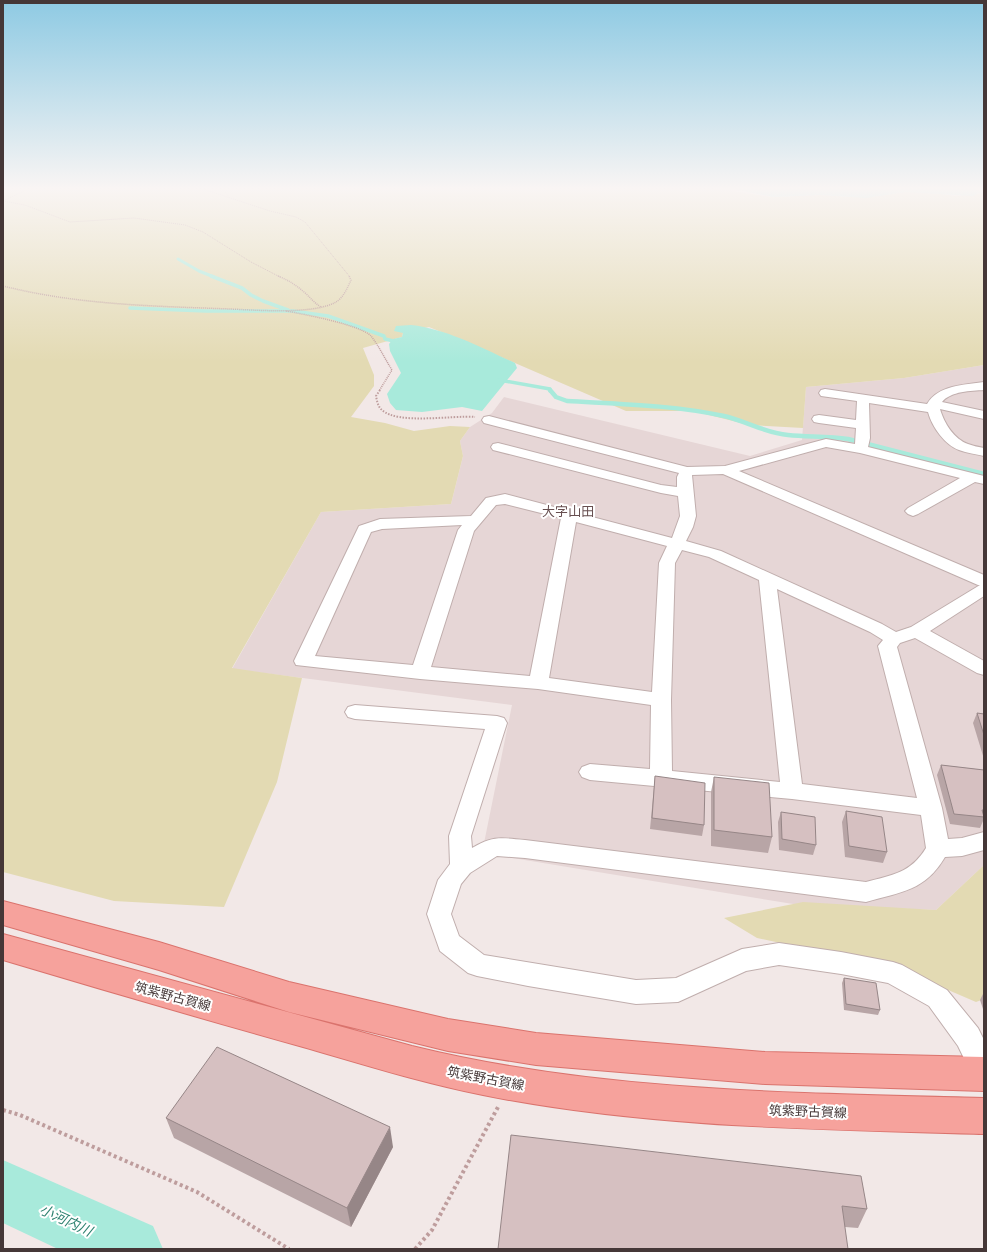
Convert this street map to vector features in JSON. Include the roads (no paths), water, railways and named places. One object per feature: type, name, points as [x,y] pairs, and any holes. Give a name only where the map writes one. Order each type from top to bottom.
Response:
[{"type":"main road","points":[[3,913],[158,956],[289,997],[448,1035],[536,1049],[766,1068],[984,1074]]},
{"type":"main road","name":"筑紫野古賀線","points":[[3,947],[142,988],[429,1066],[505,1083],[598,1096],[756,1109],[984,1116]]},
{"type":"street","points":[[933,407],[938,398],[954,391],[984,386]]},
{"type":"street","points":[[825,393],[984,415]]},
{"type":"street","points":[[860,449],[863,438],[863,399]]},
{"type":"street","points":[[933,407],[940,425],[950,437],[962,447],[984,452]]},
{"type":"street","points":[[819,419],[863,425]]},
{"type":"street","points":[[489,420],[687,470],[725,470],[820,444],[842,445],[978,478]]},
{"type":"street","points":[[498,447],[661,488],[685,492]]},
{"type":"street","points":[[661,778],[661,700],[667,563],[685,527],[688,516],[684,477],[687,470]]},
{"type":"street","points":[[725,470],[984,582]]},
{"type":"street","points":[[913,511],[978,478]]},
{"type":"street","points":[[420,673],[466,530],[491,501],[505,499],[715,554],[876,628],[894,639]]},
{"type":"street","points":[[538,683],[569,516]]},
{"type":"street","points":[[475,520],[380,524],[365,529],[303,661],[538,683],[661,700]]},
{"type":"street","points":[[767,578],[792,791]]},
{"type":"street","points":[[984,589],[917,631],[894,639],[887,646],[931,808],[938,849],[929,864],[909,880],[866,892],[524,849],[493,847],[462,866],[450,880],[439,914],[449,943],[477,965],[528,975],[636,992],[678,990],[742,960],[780,954],[841,963],[893,973],[938,998],[968,1037],[984,1069]]},
{"type":"street","points":[[917,631],[984,669]]},
{"type":"street","points":[[355,712],[498,723],[460,836],[462,866]]},
{"type":"street","points":[[590,772],[792,791],[931,808]]},
{"type":"street","points":[[938,849],[962,847],[984,841]]},
{"type":"waterway","points":[[178,259],[199,271],[214,277]]},
{"type":"waterway","points":[[211,276],[242,288],[251,295],[263,301],[288,310]]},
{"type":"waterway","points":[[130,308],[206,311],[293,311],[328,316],[384,336],[385,339],[398,342]]},
{"type":"waterway","points":[[499,380],[550,390]]},
{"type":"waterway","points":[[550,390],[556,397],[567,401],[685,409],[724,416],[780,434],[848,439],[984,474]]},
{"type":"waterway","name":"小河内川","points":[[3,1191],[130,1249]]},
{"type":"district","name":"大字山田","points":[[568,511]]}]
